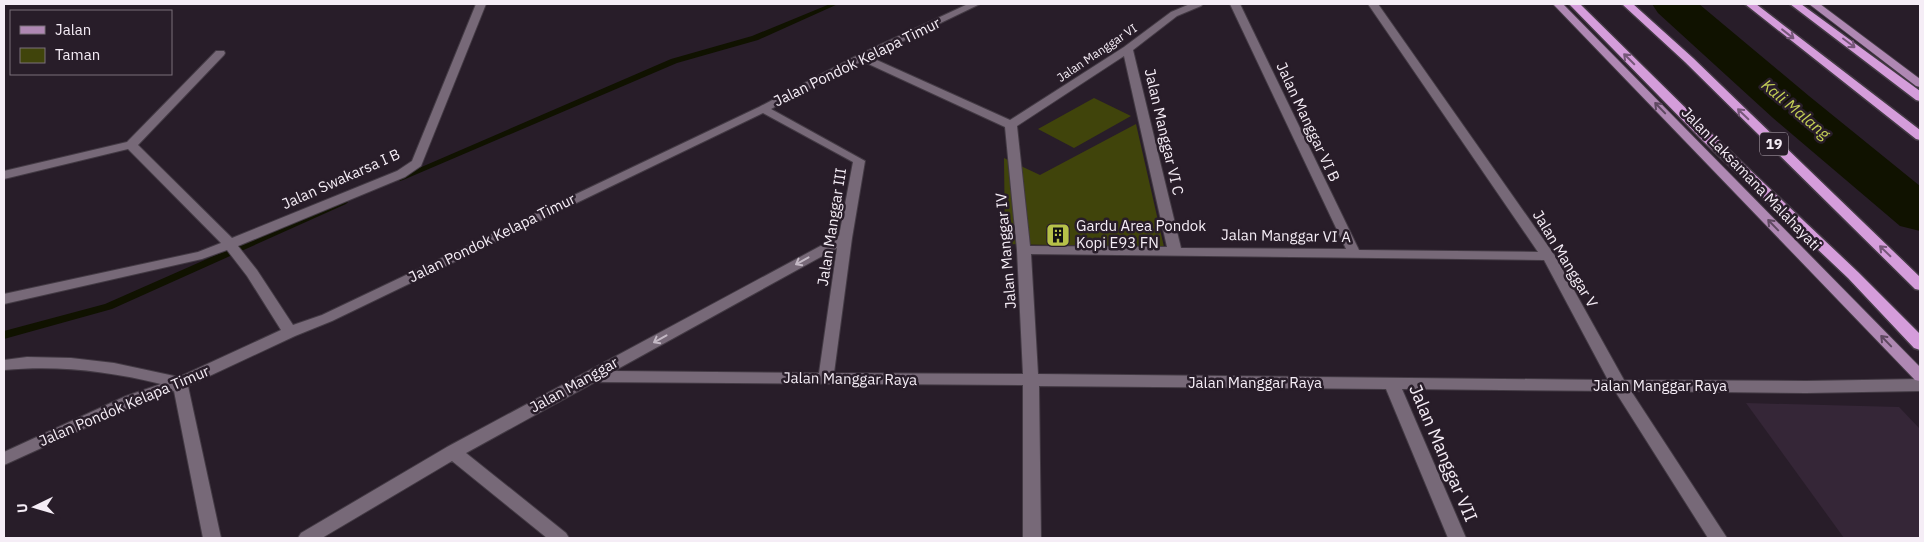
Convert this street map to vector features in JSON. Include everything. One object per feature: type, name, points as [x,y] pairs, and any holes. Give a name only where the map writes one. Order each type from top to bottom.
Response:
[{"type":"highway","points":[[1574,4],[1708,138],[1853,275],[1920,344]]},
{"type":"highway","name":"19","points":[[1627,4],[1689,60],[1920,285]]},
{"type":"highway","points":[[1750,4],[1920,136]]},
{"type":"highway","points":[[1795,4],[1920,97]]},
{"type":"main road","name":"Jalan Laksamana Malahayati","points":[[1558,4],[1920,376]]},
{"type":"main road","points":[[1814,4],[1920,84]]},
{"type":"street","name":"Jalan Swakarsa I B","points":[[4,299],[232,247],[401,174],[417,163],[481,4]]},
{"type":"street","name":"Jalan Pondok Kelapa Timur","points":[[4,459],[132,400],[180,383],[290,332],[327,318],[763,109],[862,57],[974,4]]},
{"type":"street","name":"Jalan Manggar VI","points":[[1011,125],[1128,49],[1174,14],[1198,4]]},
{"type":"street","name":"Jalan Manggar VI B","points":[[1235,4],[1354,253]]},
{"type":"street","name":"Jalan Manggar V","points":[[1373,4],[1548,256],[1619,386],[1718,538]]},
{"type":"street","name":"Jalan Manggar VI C","points":[[1128,49],[1176,251]]},
{"type":"street","points":[[4,175],[131,145],[220,53]]},
{"type":"street","points":[[862,57],[1011,125]]},
{"type":"street","name":"Jalan Manggar III","points":[[763,109],[859,162],[845,238],[826,378]]},
{"type":"street","name":"Jalan Manggar IV","points":[[1011,125],[1024,250],[1031,382],[1032,538]]},
{"type":"street","points":[[131,145],[232,247],[252,273],[290,332]]},
{"type":"street","name":"Jalan Manggar","points":[[307,538],[453,452],[845,238]]},
{"type":"street","name":"Jalan Manggar VI A","points":[[1024,250],[1548,256]]},
{"type":"street","points":[[4,365],[74,362],[117,368],[180,383],[212,538]]},
{"type":"street","name":"Jalan Manggar Raya","points":[[590,376],[1031,382],[1619,386],[1806,387],[1920,385]]},
{"type":"street","name":"Jalan Manggar VII","points":[[1392,384],[1457,538]]},
{"type":"street","points":[[453,452],[560,538]]},
{"type":"shaded area","points":[[1746,403],[1899,407],[1920,429],[1920,538],[1844,538]]},
{"type":"green space","points":[[1094,98],[1131,116],[1074,148],[1038,129]]},
{"type":"green space","points":[[1136,124],[1164,247],[1005,244],[1004,158],[1040,175]]},
{"type":"waterway","points":[[400,178],[674,61],[755,38],[835,4]]},
{"type":"waterway","name":"Kali Malang","points":[[1673,4],[1791,107],[1920,214]]},
{"type":"waterway","points":[[4,335],[108,307],[343,202]]},
{"type":"place","name":"Gardu Area Pondok Kopi E93 FN","points":[[1058,235]]}]
